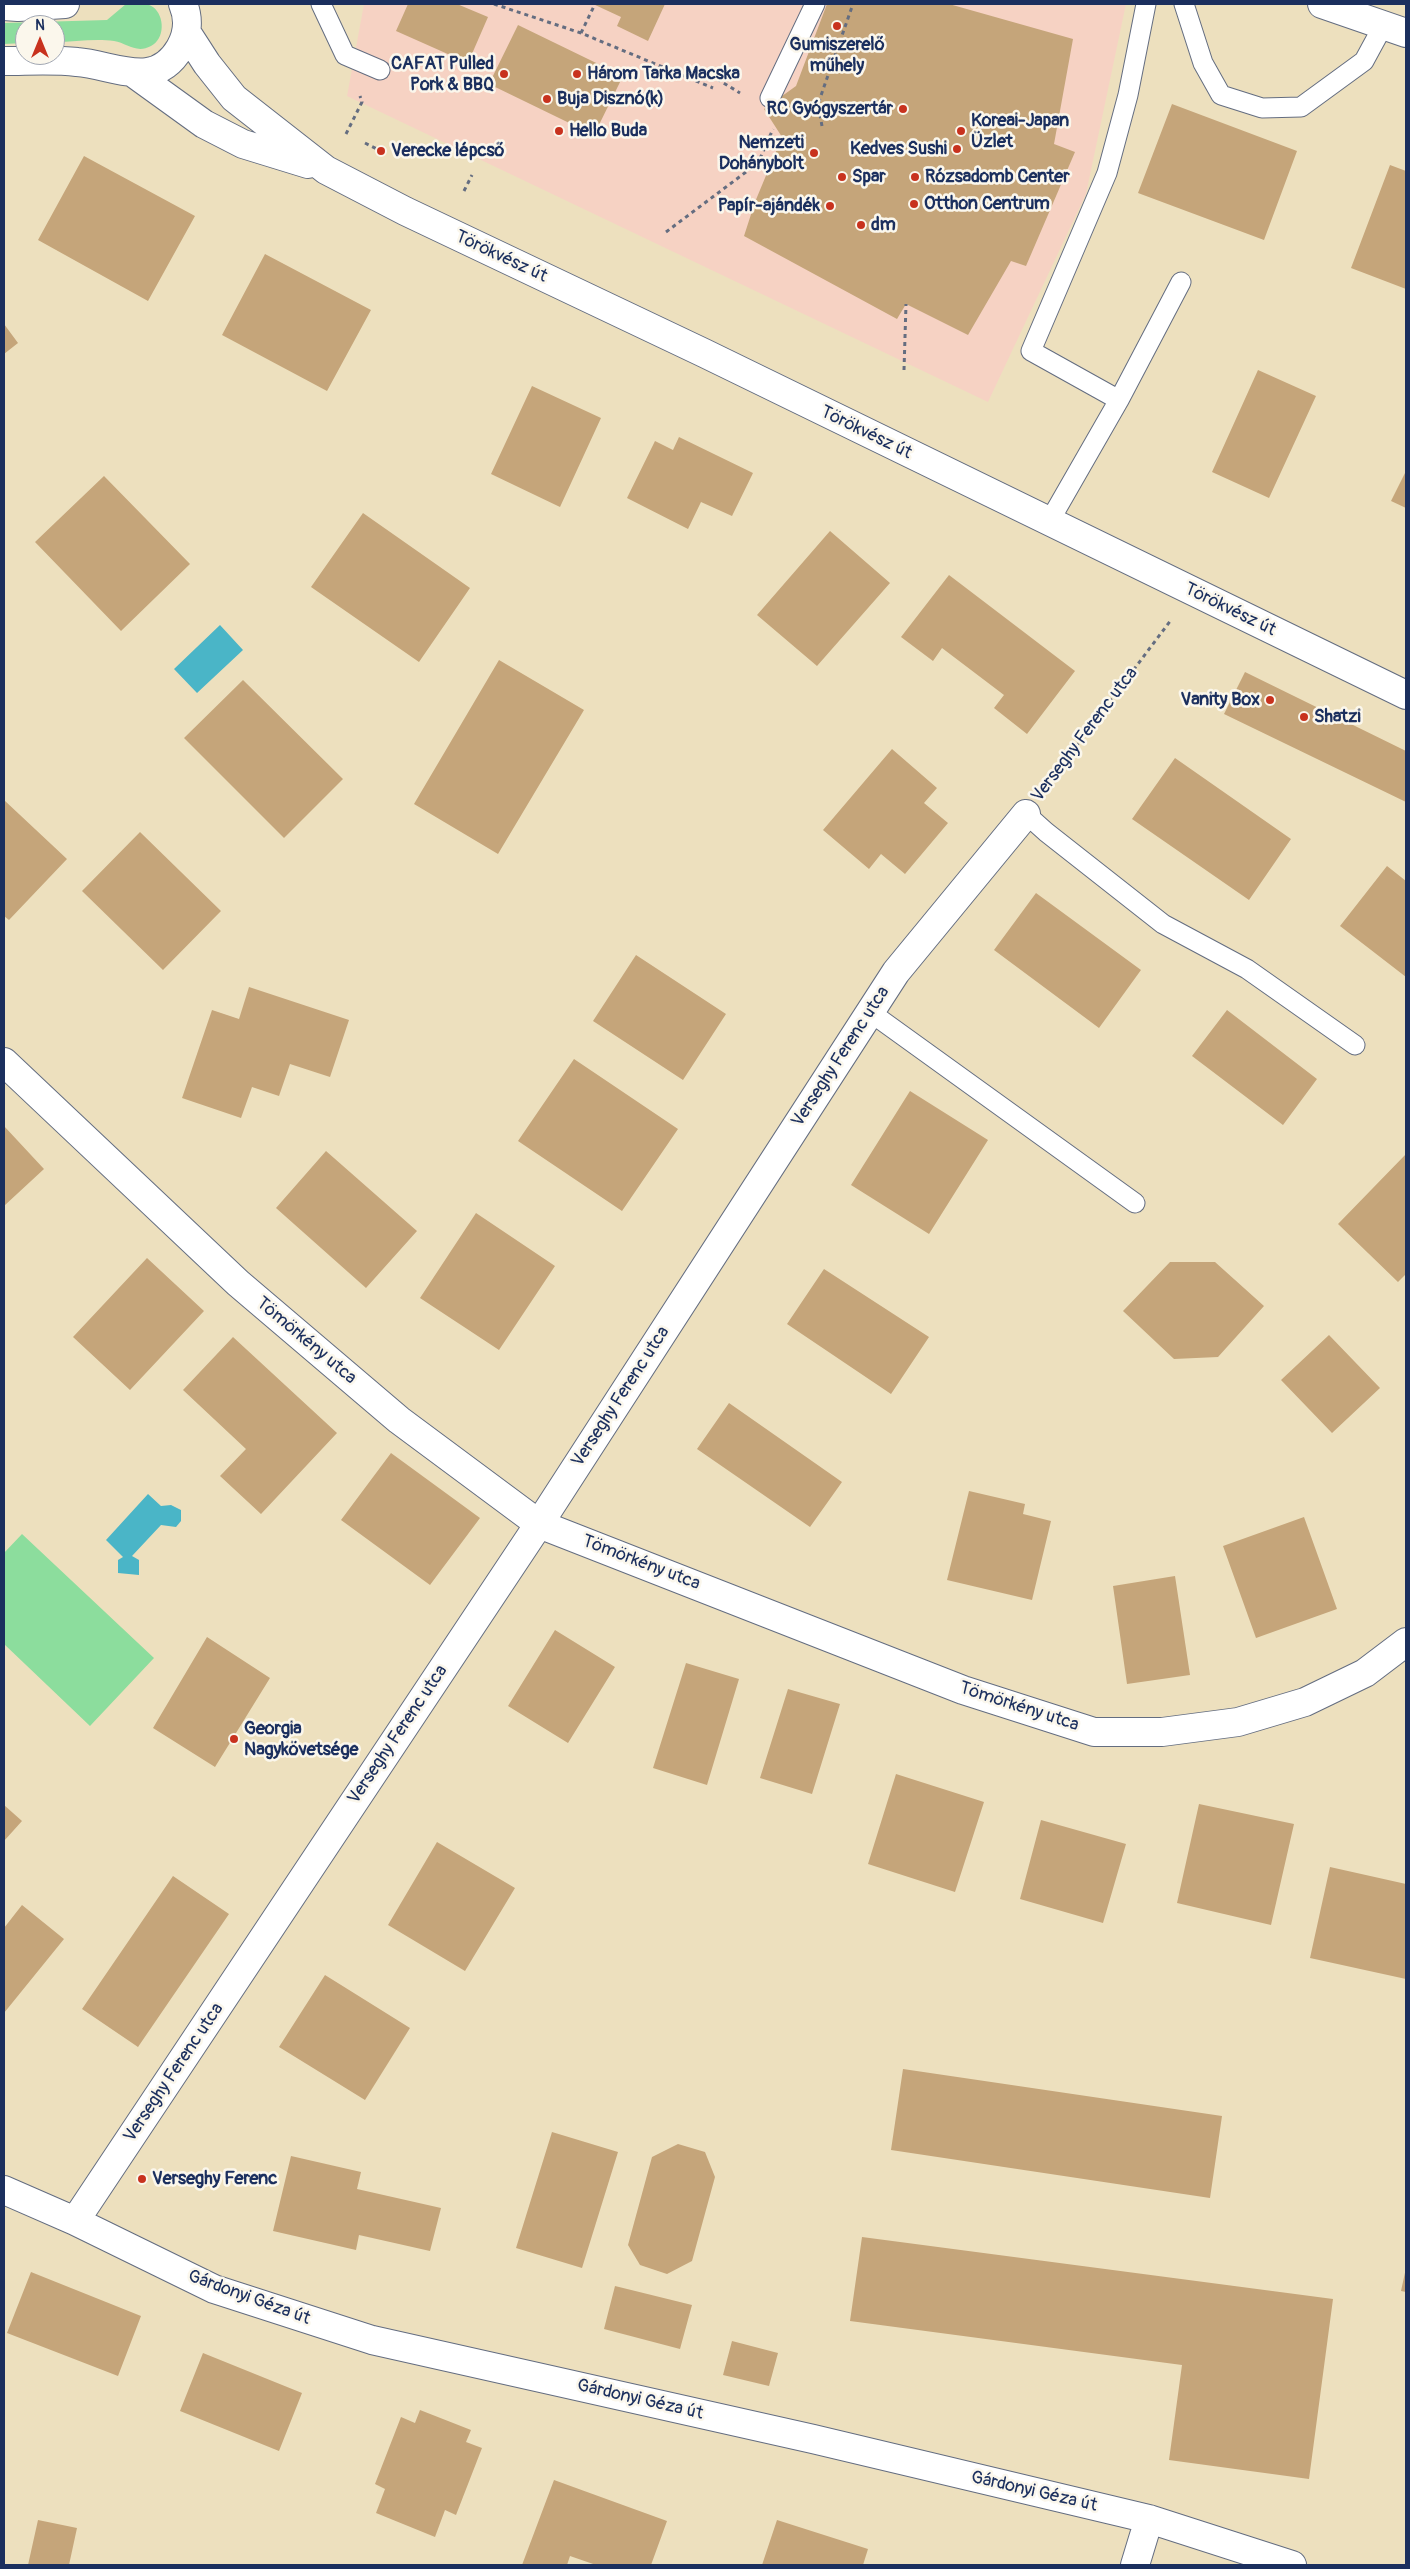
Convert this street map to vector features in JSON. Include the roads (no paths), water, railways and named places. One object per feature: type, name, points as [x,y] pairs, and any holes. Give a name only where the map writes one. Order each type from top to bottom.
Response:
[{"type":"street","points":[[4,6],[65,4]]},
{"type":"street","points":[[1322,4],[1395,29]]},
{"type":"street","points":[[4,61],[75,61],[132,72],[152,72],[171,61],[183,43],[189,16]]},
{"type":"street","name":"Törökvész út","points":[[189,16],[234,98],[326,170]]},
{"type":"street","name":"Törökvész út","points":[[132,72],[204,124],[243,144],[326,170],[405,211],[704,353],[1406,695]]},
{"type":"street","name":"Verseghy Ferenc utca","points":[[76,2221],[539,1524],[896,972],[1026,814]]},
{"type":"street","name":"Tömörkény utca","points":[[4,1062],[238,1283],[399,1420],[539,1524],[963,1690],[1094,1732],[1162,1732],[1238,1722],[1305,1702],[1365,1673],[1406,1642]]},
{"type":"street","name":"Gárdonyi Géza út","points":[[4,2190],[76,2221],[214,2289],[372,2340],[813,2439],[1149,2519],[1292,2565]]},
{"type":"street","points":[[1135,2565],[1149,2519]]},
{"type":"lane","points":[[321,4],[345,55],[380,70]]},
{"type":"lane","points":[[770,98],[814,4]]},
{"type":"lane","points":[[1119,400],[1031,351],[1107,172],[1128,95],[1146,4]]},
{"type":"lane","points":[[1184,4],[1203,63],[1221,95],[1262,108],[1301,107],[1364,61],[1395,29]]},
{"type":"lane","points":[[1049,522],[1119,400],[1181,282]]},
{"type":"lane","points":[[1026,814],[1046,832],[1163,924],[1247,969],[1355,1045]]},
{"type":"lane","points":[[870,1012],[1135,1203]]},
{"type":"water","points":[[220,625],[243,650],[197,693],[174,669]]},
{"type":"water","points":[[148,1494],[161,1506],[171,1505],[181,1510],[181,1521],[176,1527],[161,1525],[132,1556],[139,1560],[139,1575],[118,1573],[118,1560],[123,1557],[106,1540]]},
{"type":"place","name":"Gumiszerelő műhely","points":[[837,26]]},
{"type":"place","name":"CAFAT Pulled Pork & BBQ","points":[[504,74]]},
{"type":"place","name":"Három Tarka Macska","points":[[577,74]]},
{"type":"place","name":"Buja Disznó(k)","points":[[547,99]]},
{"type":"place","name":"RC Gyógyszertár","points":[[903,109]]},
{"type":"place","name":"Hello Buda","points":[[559,131]]},
{"type":"place","name":"Koreai-Japan Üzlet","points":[[961,131]]},
{"type":"place","name":"Kedves Sushi","points":[[957,149]]},
{"type":"place","name":"Verecke lépcső","points":[[381,151]]},
{"type":"place","name":"Nemzeti Dohánybolt","points":[[814,153]]},
{"type":"place","name":"Spar","points":[[842,177]]},
{"type":"place","name":"Rózsadomb Center","points":[[915,177]]},
{"type":"place","name":"Otthon Centrum","points":[[914,204]]},
{"type":"place","name":"Papír-ajándék","points":[[830,206]]},
{"type":"place","name":"dm","points":[[861,225]]},
{"type":"place","name":"Vanity Box","points":[[1270,700]]},
{"type":"place","name":"Shatzi","points":[[1304,717]]},
{"type":"place","name":"Georgia Nagykövetsége","points":[[234,1739]]},
{"type":"place","name":"Verseghy Ferenc","points":[[142,2179]]}]
